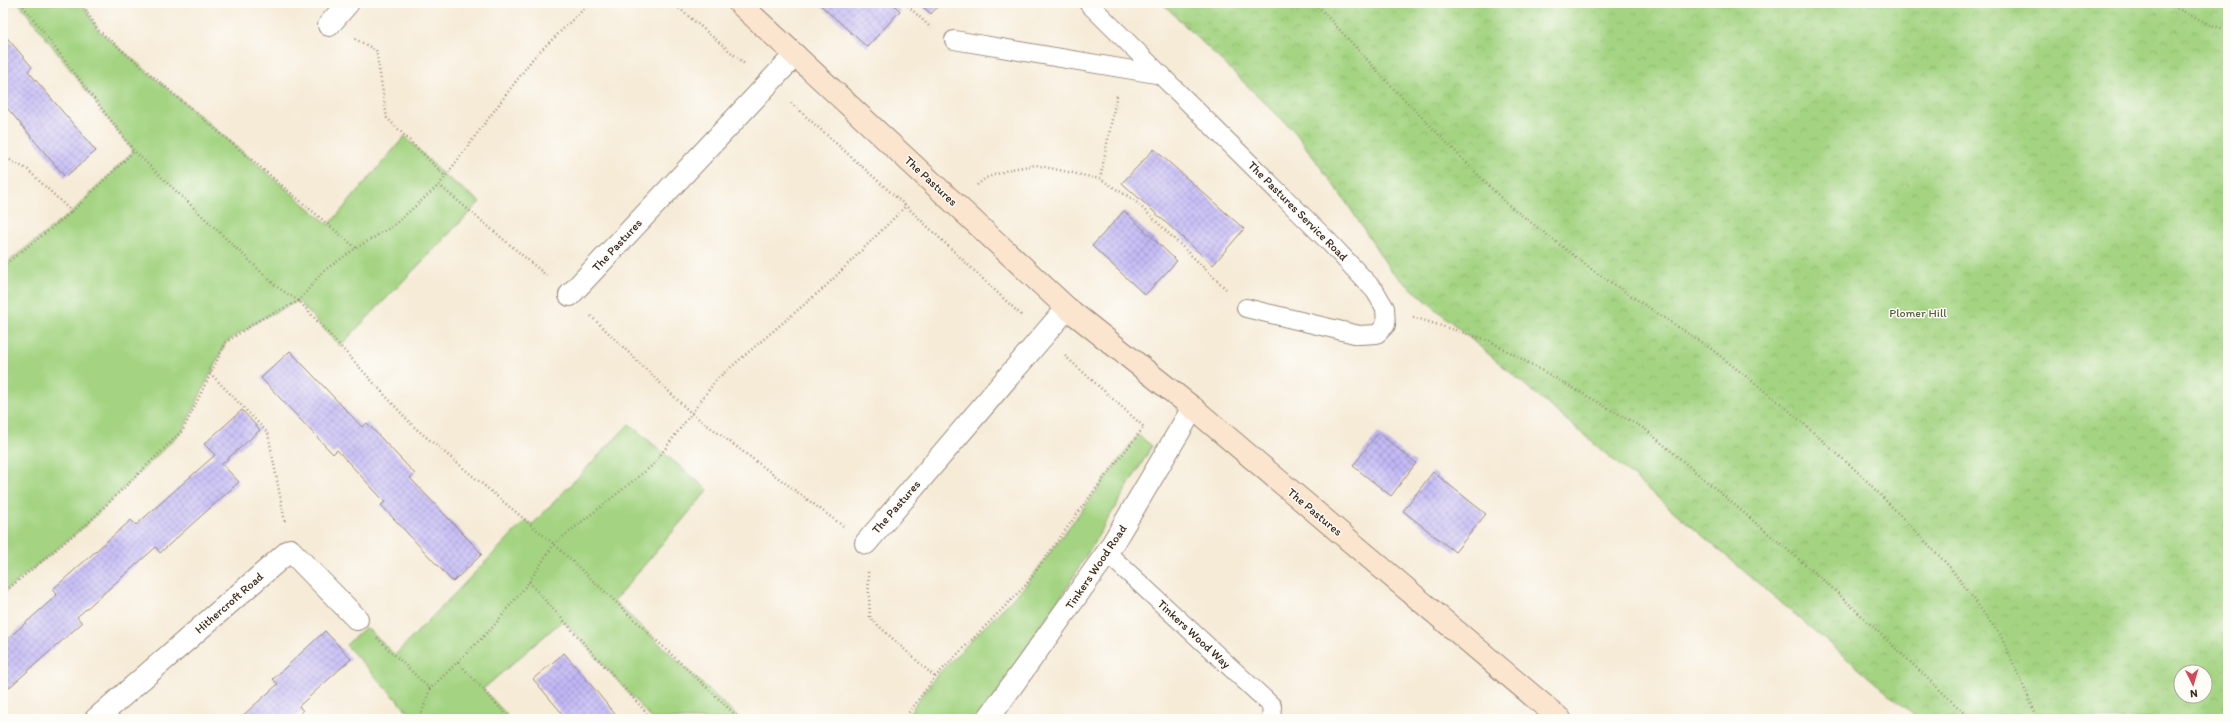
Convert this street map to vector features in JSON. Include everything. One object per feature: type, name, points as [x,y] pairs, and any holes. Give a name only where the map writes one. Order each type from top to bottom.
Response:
[{"type":"street","points":[[329,25],[348,3]]},
{"type":"street","name":"The Pastures","points":[[739,3],[1068,308],[1193,408],[1560,719]]},
{"type":"street","name":"The Pastures","points":[[570,295],[795,55]]},
{"type":"street","name":"The Pastures","points":[[866,543],[1068,308]]},
{"type":"street","name":"Tinkers Wood Road","points":[[988,719],[1107,554],[1193,408]]},
{"type":"street","points":[[290,550],[357,619]]},
{"type":"street","name":"Hithercroft Road","points":[[96,719],[290,550]]},
{"type":"lane","name":"The Pastures Service Road","points":[[1088,3],[1330,242],[1375,291],[1386,308]]},
{"type":"lane","points":[[954,40],[1162,75]]},
{"type":"lane","points":[[1246,308],[1359,335],[1377,334],[1386,325],[1386,308]]},
{"type":"lane","name":"Tinkers Wood Way","points":[[1107,554],[1272,706],[1270,719]]},
{"type":"path","points":[[21,3],[134,151],[277,287],[299,301],[413,426],[554,544],[740,719]]},
{"type":"path","points":[[84,3],[83,5],[98,30],[356,248]]},
{"type":"path","points":[[3,593],[87,524],[184,430],[226,342],[261,320],[299,301],[322,272],[356,248],[393,226],[438,185],[534,57],[590,3]]},
{"type":"path","points":[[673,3],[768,83],[906,206],[1043,336],[1144,427],[1088,499],[1025,586],[934,677],[904,719]]},
{"type":"path","points":[[905,3],[934,32],[954,40]]},
{"type":"path","points":[[1315,3],[1395,90],[1506,203],[1595,272],[1710,348],[1785,407],[1862,476],[1949,566],[2001,636],[2038,719]]},
{"type":"path","points":[[2166,3],[2211,25],[2228,30]]},
{"type":"path","points":[[329,25],[376,50],[387,118],[444,175]]},
{"type":"path","points":[[1100,179],[1121,68]]},
{"type":"path","points":[[3,266],[72,212],[134,151]]},
{"type":"path","points":[[3,156],[28,170],[72,212]]},
{"type":"path","points":[[954,203],[986,178],[1011,169],[1036,165],[1100,179],[1134,200],[1246,308]]},
{"type":"path","points":[[438,185],[570,295],[691,413],[866,543],[870,618],[934,677]]},
{"type":"path","points":[[417,719],[421,715],[430,689],[492,628],[529,582],[554,544],[653,465],[717,379],[826,286],[906,206]]},
{"type":"path","points":[[1386,308],[1490,341],[1645,429],[1829,586],[1963,712],[1973,719]]},
{"type":"path","points":[[210,373],[268,433],[290,550]]},
{"type":"path","points":[[529,582],[652,719]]},
{"type":"path","points":[[357,619],[430,689]]},
{"type":"path","points":[[458,662],[510,719]]},
{"type":"green space","points":[[19,3],[84,3],[83,5],[98,30],[329,225],[405,136],[444,175],[480,202],[340,346],[298,301],[261,319],[226,342],[183,430],[87,524],[3,593],[3,266],[72,212],[133,151]]},
{"type":"green space","name":"Plomer Hill","points":[[1162,3],[2228,3],[2228,719],[1918,719],[1391,271],[1348,205],[1295,132]]},
{"type":"green space","points":[[629,424],[708,490],[614,601],[740,719],[652,719],[563,620],[483,689],[507,715],[502,719],[415,719],[346,645],[366,627],[395,655],[526,520],[532,525]]},
{"type":"green space","points":[[1138,435],[1152,446],[1066,589],[990,704],[976,719],[905,719],[935,677],[1025,586]]},
{"type":"building","points":[[818,3],[892,3],[900,11],[867,47]]},
{"type":"building","points":[[918,3],[941,3],[931,14]]},
{"type":"building","points":[[3,33],[32,67],[28,71],[96,151],[65,177],[3,103]]},
{"type":"building","points":[[1154,149],[1244,229],[1213,265],[1122,183]]},
{"type":"building","points":[[1124,211],[1177,261],[1145,295],[1092,246]]},
{"type":"building","points":[[290,351],[362,427],[367,423],[415,474],[410,478],[482,554],[453,582],[381,505],[385,502],[337,450],[333,454],[261,378]]},
{"type":"building","points":[[242,410],[260,430],[222,464],[239,482],[160,553],[156,547],[77,617],[82,623],[3,693],[3,643],[57,595],[52,590],[105,543],[131,520],[136,525],[215,455],[204,444]]},
{"type":"building","points":[[1378,433],[1416,463],[1391,496],[1353,466]]},
{"type":"building","points":[[1433,472],[1486,514],[1455,552],[1403,511]]},
{"type":"building","points":[[325,631],[351,659],[299,706],[303,711],[294,719],[239,719],[278,684],[273,679]]},
{"type":"building","points":[[564,653],[619,719],[567,719],[533,679]]}]
